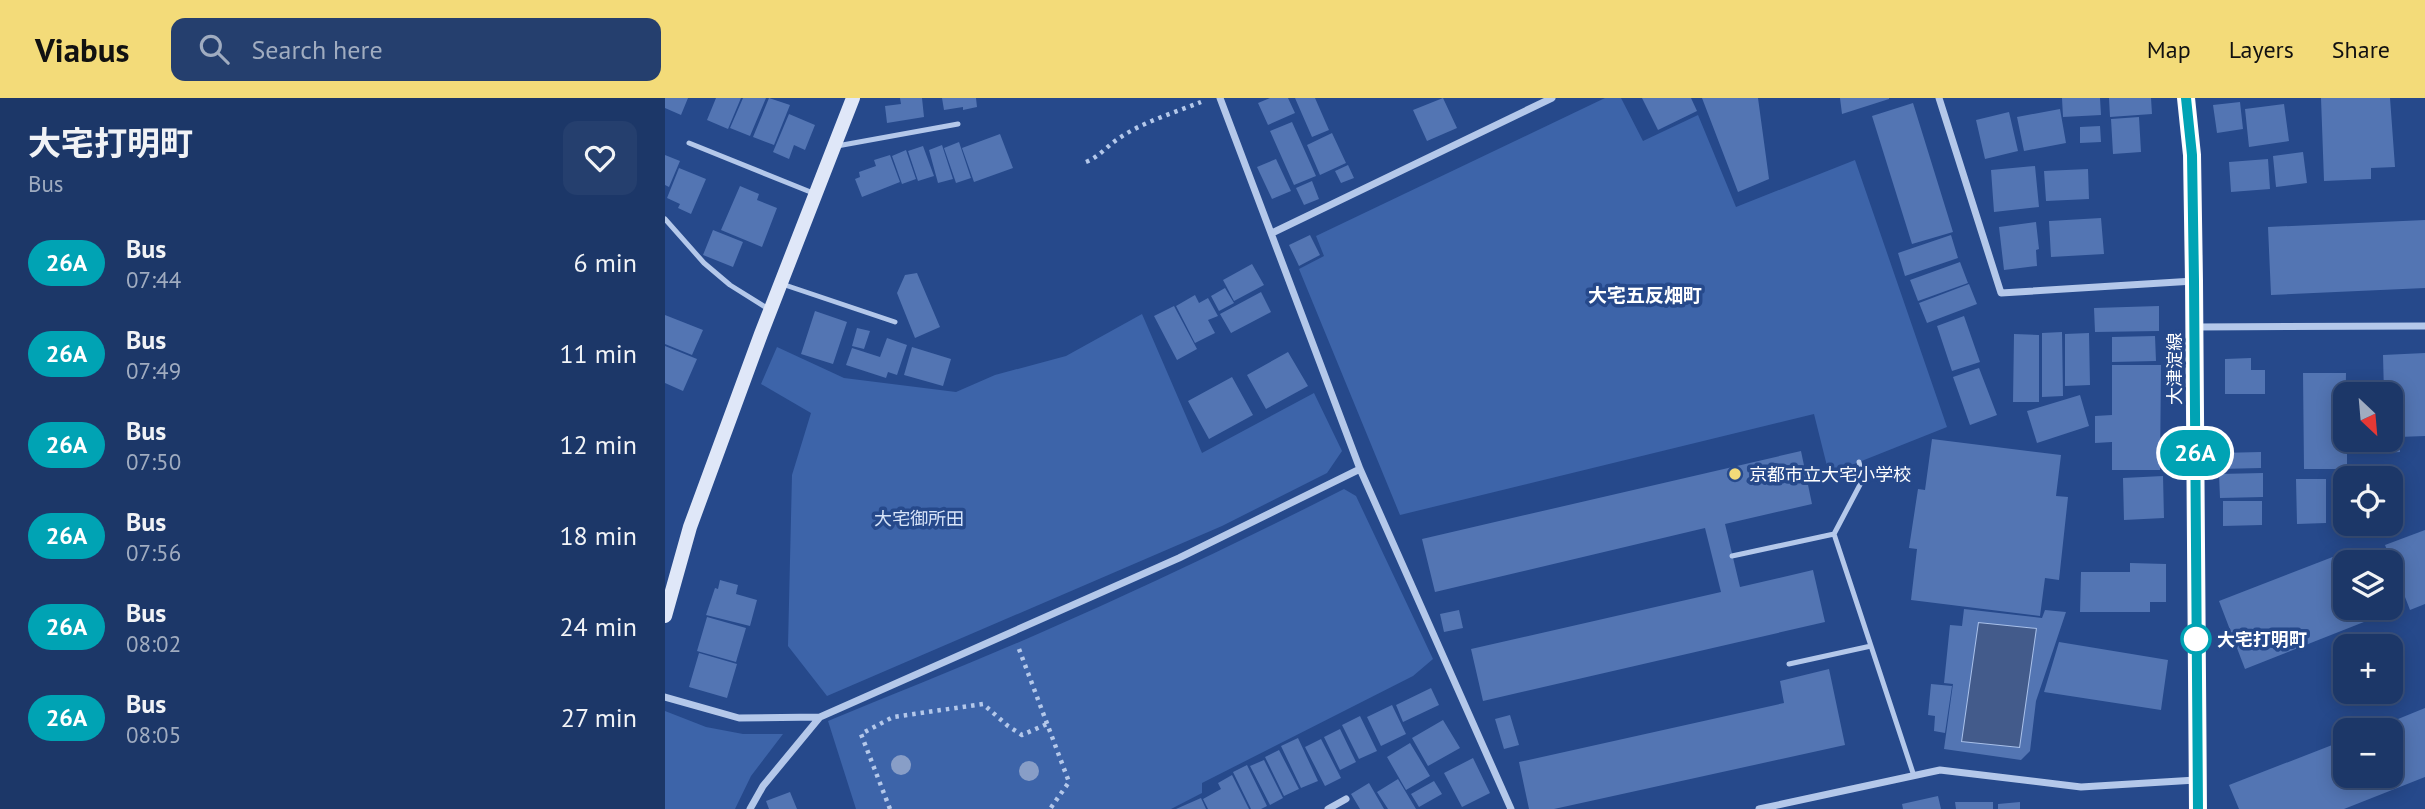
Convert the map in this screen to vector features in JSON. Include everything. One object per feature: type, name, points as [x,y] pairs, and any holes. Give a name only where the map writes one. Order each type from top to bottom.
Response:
[{"type":"main road","name":"大津淀線","points":[[2186,98],[2192,155],[2195,327],[2198,809]]},
{"type":"street","points":[[665,616],[690,527],[770,310],[853,98]]},
{"type":"street","points":[[1220,98],[1360,468],[1511,809]]},
{"type":"street","points":[[1272,233],[1552,98]]},
{"type":"street","points":[[1940,98],[2001,292],[2194,281]]},
{"type":"street","points":[[2195,327],[2425,326]]},
{"type":"street","points":[[665,697],[739,718],[820,717],[1179,558],[1360,468]]},
{"type":"street","points":[[750,809],[763,786],[820,717]]},
{"type":"street","points":[[1759,809],[1940,770],[2081,787],[2197,780]]},
{"type":"street","points":[[1328,809],[1346,799]]},
{"type":"lane","points":[[834,147],[958,124]]},
{"type":"lane","points":[[689,143],[815,193]]},
{"type":"lane","points":[[665,219],[704,264],[730,285],[770,310]]},
{"type":"lane","points":[[781,283],[895,322]]},
{"type":"lane","points":[[1859,462],[1863,479],[1834,534],[1914,776]]},
{"type":"lane","points":[[1732,556],[1834,534]]},
{"type":"lane","points":[[1789,664],[1871,646]]},
{"type":"path","points":[[1086,162],[1094,159],[1119,138],[1155,120],[1212,98]]},
{"type":"path","points":[[1013,632],[1069,782],[1050,809]]},
{"type":"path","points":[[890,809],[861,734],[893,718],[983,704],[1022,735],[1047,724]]},
{"type":"green space","points":[[1605,98],[1621,98],[1643,141],[1698,115],[1736,207],[1855,160],[1947,427],[1829,474],[1814,414],[1400,515],[1299,269],[1324,256],[1316,236]]},
{"type":"green space","name":"大宅御所田","points":[[1142,314],[1202,453],[1314,393],[1342,451],[1327,473],[1222,526],[827,696],[788,646],[792,475],[811,413],[761,384],[777,347],[844,378],[956,392],[995,375],[1066,356]]},
{"type":"green space","points":[[1344,489],[1356,496],[1433,659],[1413,676],[1202,783],[1202,793],[1171,809],[856,809],[828,721],[1079,616]]},
{"type":"green space","points":[[665,711],[706,727],[743,734],[783,734],[751,776],[735,809],[665,809]]},
{"type":"shaded area","points":[[1978,622],[2037,628],[2020,748],[1961,742]]},
{"type":"building","points":[[665,98],[688,98],[681,115],[665,108]]},
{"type":"building","points":[[716,98],[741,98],[728,129],[707,120]]},
{"type":"building","points":[[743,98],[766,98],[750,136],[730,128]]},
{"type":"building","points":[[769,98],[790,105],[774,145],[753,137]]},
{"type":"building","points":[[900,98],[922,98],[924,117],[887,123],[885,106],[901,104]]},
{"type":"building","points":[[942,98],[976,98],[977,107],[944,110]]},
{"type":"building","points":[[1270,98],[1288,98],[1295,113],[1268,125],[1258,103]]},
{"type":"building","points":[[1295,98],[1315,98],[1329,130],[1312,137]]},
{"type":"building","points":[[1443,98],[1457,128],[1427,141],[1413,110]]},
{"type":"building","points":[[1642,98],[1691,98],[1697,111],[1658,130]]},
{"type":"building","points":[[1702,98],[1758,98],[1769,179],[1738,192]]},
{"type":"building","points":[[1840,98],[1889,98],[1889,99],[1842,114]]},
{"type":"building","points":[[2062,98],[2100,98],[2101,115],[2063,117]]},
{"type":"building","points":[[2109,98],[2151,98],[2152,114],[2110,117]]},
{"type":"building","points":[[2321,98],[2390,98],[2395,167],[2371,168],[2371,179],[2324,181]]},
{"type":"building","points":[[2240,102],[2243,129],[2217,133],[2213,105]]},
{"type":"building","points":[[1913,103],[1953,232],[1912,244],[1872,116]]},
{"type":"building","points":[[2284,104],[2289,141],[2249,147],[2245,109]]},
{"type":"building","points":[[2060,109],[2066,143],[2024,151],[2017,117]]},
{"type":"building","points":[[2009,112],[2018,151],[1985,159],[1976,120]]},
{"type":"building","points":[[789,114],[815,125],[805,150],[794,145],[789,159],[773,152]]},
{"type":"building","points":[[2139,117],[2141,152],[2113,154],[2111,119]]},
{"type":"building","points":[[1292,122],[1316,176],[1294,185],[1270,131]]},
{"type":"building","points":[[2100,126],[2101,142],[2080,143],[2080,127]]},
{"type":"building","points":[[1332,133],[1346,163],[1320,175],[1307,145]]},
{"type":"building","points":[[1000,134],[1013,168],[974,182],[962,148]]},
{"type":"building","points":[[959,142],[971,178],[956,183],[944,148]]},
{"type":"building","points":[[942,145],[953,179],[938,183],[929,150]]},
{"type":"building","points":[[923,146],[934,176],[918,181],[908,151]]},
{"type":"building","points":[[906,150],[916,179],[902,184],[892,156]]},
{"type":"building","points":[[2303,152],[2307,183],[2276,187],[2273,156]]},
{"type":"building","points":[[665,155],[680,161],[669,187],[665,185]]},
{"type":"building","points":[[890,155],[900,182],[862,197],[855,179],[860,177],[859,172],[876,166],[874,160]]},
{"type":"building","points":[[1276,159],[1291,191],[1272,199],[1257,167]]},
{"type":"building","points":[[2268,159],[2270,189],[2231,192],[2229,162]]},
{"type":"building","points":[[1348,165],[1354,178],[1341,183],[1335,171]]},
{"type":"building","points":[[2035,166],[2039,207],[1994,212],[1991,170]]},
{"type":"building","points":[[679,168],[706,179],[691,214],[678,208],[680,204],[667,198]]},
{"type":"building","points":[[2088,169],[2089,199],[2046,201],[2044,171]]},
{"type":"building","points":[[1312,181],[1319,199],[1304,205],[1296,188]]},
{"type":"building","points":[[740,186],[759,194],[757,200],[777,208],[762,247],[721,230]]},
{"type":"building","points":[[2101,218],[2104,254],[2051,257],[2049,221]]},
{"type":"building","points":[[2425,220],[2425,288],[2271,295],[2268,227]]},
{"type":"building","points":[[2036,222],[2039,249],[2036,250],[2037,266],[2004,270],[1999,227]]},
{"type":"building","points":[[713,230],[743,242],[733,267],[703,255]]},
{"type":"building","points":[[1310,235],[1320,255],[1299,266],[1289,245]]},
{"type":"building","points":[[1951,235],[1958,258],[1905,276],[1898,253]]},
{"type":"building","points":[[1960,262],[1968,283],[1918,301],[1910,280]]},
{"type":"building","points":[[1252,264],[1264,285],[1234,301],[1223,280]]},
{"type":"building","points":[[917,273],[940,327],[915,338],[897,293],[905,275]]},
{"type":"building","points":[[1969,284],[1977,304],[1927,323],[1919,303]]},
{"type":"building","points":[[1225,288],[1234,303],[1219,311],[1211,296]]},
{"type":"building","points":[[1261,292],[1271,312],[1231,333],[1220,314]]},
{"type":"building","points":[[1195,295],[1199,303],[1208,298],[1218,316],[1208,320],[1215,333],[1195,343],[1176,306]]},
{"type":"building","points":[[1174,306],[1197,349],[1177,360],[1154,316]]},
{"type":"building","points":[[2159,306],[2159,331],[2095,332],[2094,308]]},
{"type":"building","points":[[815,311],[847,322],[833,364],[801,354]]},
{"type":"building","points":[[665,315],[703,330],[692,355],[665,344]]},
{"type":"building","points":[[1964,316],[1980,362],[1952,371],[1937,326]]},
{"type":"building","points":[[857,328],[870,331],[864,349],[852,346]]},
{"type":"building","points":[[2062,332],[2063,396],[2042,397],[2042,333]]},
{"type":"building","points":[[2089,333],[2090,385],[2065,386],[2065,334]]},
{"type":"building","points":[[2014,334],[2039,335],[2039,402],[2013,402]]},
{"type":"building","points":[[2155,336],[2156,361],[2112,362],[2112,337]]},
{"type":"building","points":[[887,338],[907,345],[897,375],[888,372],[886,378],[846,365],[852,348],[880,357]]},
{"type":"building","points":[[665,346],[697,359],[683,391],[665,383]]},
{"type":"building","points":[[912,347],[951,359],[943,386],[904,375]]},
{"type":"building","points":[[1288,352],[1308,386],[1266,409],[1247,375]]},
{"type":"building","points":[[2425,353],[2425,436],[2403,437],[2403,382],[2384,382],[2383,355]]},
{"type":"building","points":[[2251,358],[2251,370],[2265,370],[2265,394],[2225,394],[2225,359]]},
{"type":"building","points":[[2112,365],[2161,365],[2160,470],[2112,470],[2112,442],[2095,443],[2095,416],[2112,415]]},
{"type":"building","points":[[1979,368],[1997,415],[1970,425],[1953,377]]},
{"type":"building","points":[[2303,373],[2346,373],[2346,382],[2333,382],[2333,452],[2347,452],[2347,466],[2304,469]]},
{"type":"building","points":[[1232,377],[1253,415],[1209,439],[1188,401]]},
{"type":"building","points":[[2080,395],[2089,426],[2037,443],[2027,411]]},
{"type":"building","points":[[1932,439],[2061,455],[2056,496],[2068,497],[2059,580],[2045,578],[2040,616],[1911,600],[1917,549],[1909,548],[1918,489],[1925,490]]},
{"type":"building","points":[[1801,451],[1812,504],[1725,524],[1740,587],[1813,570],[1825,622],[1483,701],[1471,649],[1721,592],[1705,528],[1435,592],[1422,539]]},
{"type":"building","points":[[2261,452],[2261,468],[2219,469],[2219,453]]},
{"type":"building","points":[[2263,473],[2263,497],[2220,498],[2219,474]]},
{"type":"building","points":[[2163,476],[2164,518],[2124,520],[2123,478]]},
{"type":"building","points":[[2296,479],[2326,479],[2326,523],[2297,524]]},
{"type":"building","points":[[2223,501],[2262,501],[2262,525],[2223,526]]},
{"type":"building","points":[[2425,530],[2425,604],[2410,610],[2403,592],[2403,550],[2387,550],[2385,545]]},
{"type":"building","points":[[2333,557],[2333,620],[2369,620],[2245,669],[2219,601]]},
{"type":"building","points":[[2130,563],[2166,564],[2166,602],[2150,602],[2150,612],[2080,612],[2081,572],[2130,572]]},
{"type":"building","points":[[720,580],[738,585],[736,594],[757,600],[750,626],[706,615]]},
{"type":"building","points":[[1964,609],[2042,618],[2045,610],[2066,612],[2036,701],[2030,751],[2021,760],[1944,749],[1953,684],[1944,683],[1950,625],[1962,626]],"holes":[[[1978,622],[2037,628],[2020,748],[1961,742]]]},
{"type":"building","points":[[1459,610],[1463,628],[1444,632],[1440,614]]},
{"type":"building","points":[[707,617],[746,628],[736,662],[697,651]]},
{"type":"building","points":[[2059,642],[2168,660],[2161,710],[2044,692]]},
{"type":"building","points":[[699,653],[737,664],[727,698],[689,687]]},
{"type":"building","points":[[1829,669],[1845,745],[1554,809],[1529,809],[1519,762],[1784,703],[1780,681]]},
{"type":"building","points":[[1931,684],[1952,686],[1945,733],[1934,731],[1935,716],[1928,715]]},
{"type":"building","points":[[1431,688],[1439,705],[1403,722],[1396,705]]},
{"type":"building","points":[[1392,705],[1406,734],[1381,746],[1367,717]]},
{"type":"building","points":[[2425,708],[2425,777],[2403,786],[2403,718],[2400,718]]},
{"type":"building","points":[[1510,715],[1519,745],[1504,749],[1495,719]]},
{"type":"building","points":[[1360,716],[1377,751],[1359,759],[1342,725]]},
{"type":"building","points":[[1443,720],[1460,748],[1428,766],[1412,738]]},
{"type":"building","points":[[1340,729],[1356,762],[1340,770],[1324,737]]},
{"type":"building","points":[[1298,738],[1318,781],[1301,788],[1281,746]]},
{"type":"building","points":[[1321,739],[1341,778],[1325,786],[1305,747]]},
{"type":"building","points":[[1410,743],[1430,776],[1406,790],[1387,757]]},
{"type":"building","points":[[2333,745],[2333,788],[2397,788],[2344,809],[2239,809],[2229,785]]},
{"type":"building","points":[[1279,750],[1299,789],[1284,796],[1265,757]]},
{"type":"building","points":[[1473,758],[1490,793],[1462,807],[1444,773]]},
{"type":"building","points":[[1264,760],[1283,798],[1270,805],[1250,766]]},
{"type":"building","points":[[1247,765],[1267,806],[1261,809],[1251,809],[1233,772]]},
{"type":"building","points":[[1232,775],[1249,809],[1208,809],[1203,799],[1221,789],[1218,783]]},
{"type":"building","points":[[1398,779],[1416,809],[1388,809],[1377,792]]},
{"type":"building","points":[[1434,781],[1442,794],[1419,807],[1411,794]]},
{"type":"building","points":[[1369,783],[1384,809],[1360,809],[1351,794]]},
{"type":"building","points":[[790,792],[797,809],[769,809],[766,801]]},
{"type":"building","points":[[1938,796],[1941,809],[1903,809],[1902,804]]},
{"type":"building","points":[[1201,798],[1206,809],[1176,809]]},
{"type":"building","points":[[1955,802],[1993,802],[1993,809],[1956,809]]},
{"type":"building","points":[[2020,802],[2020,809],[1998,809],[1998,804]]},
{"type":"bus line","name":"26A","points":[[2186,98],[2192,155],[2198,809]]},
{"type":"place","name":"京都市立大宅小学校","points":[[1735,474]]},
{"type":"place","name":"大宅打明町","points":[[2196,639]]},
{"type":"district","name":"大宅五反畑町","points":[[1645,295]]}]
